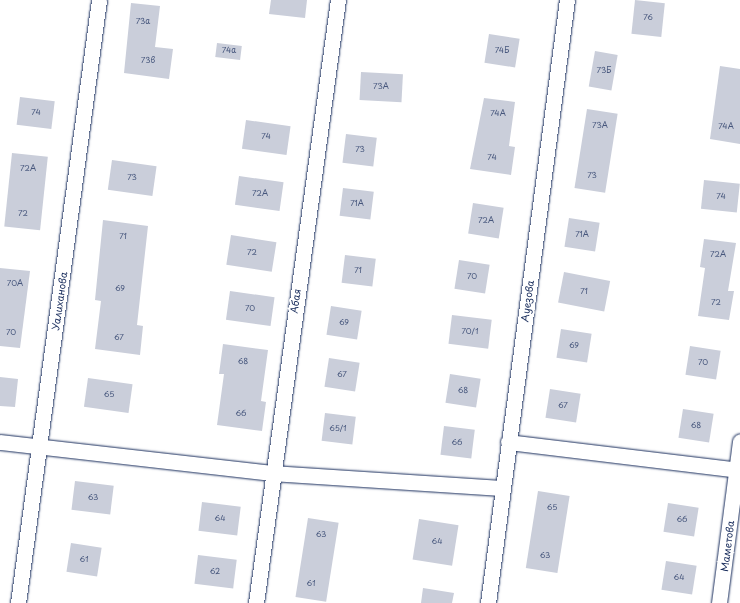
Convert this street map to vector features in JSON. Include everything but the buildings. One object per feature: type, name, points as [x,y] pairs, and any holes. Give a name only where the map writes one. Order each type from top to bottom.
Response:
[{"type":"street","name":"Уалиханова","points":[[18,603],[99,0]]},
{"type":"street","name":"Абая","points":[[256,603],[271,474],[338,0]]},
{"type":"street","name":"Ауезова","points":[[488,603],[567,0]]},
{"type":"street","name":"Маметова","points":[[719,603],[738,470],[740,441]]},
{"type":"street","points":[[0,442],[271,474],[502,488]]},
{"type":"street","points":[[508,442],[738,470]]}]
